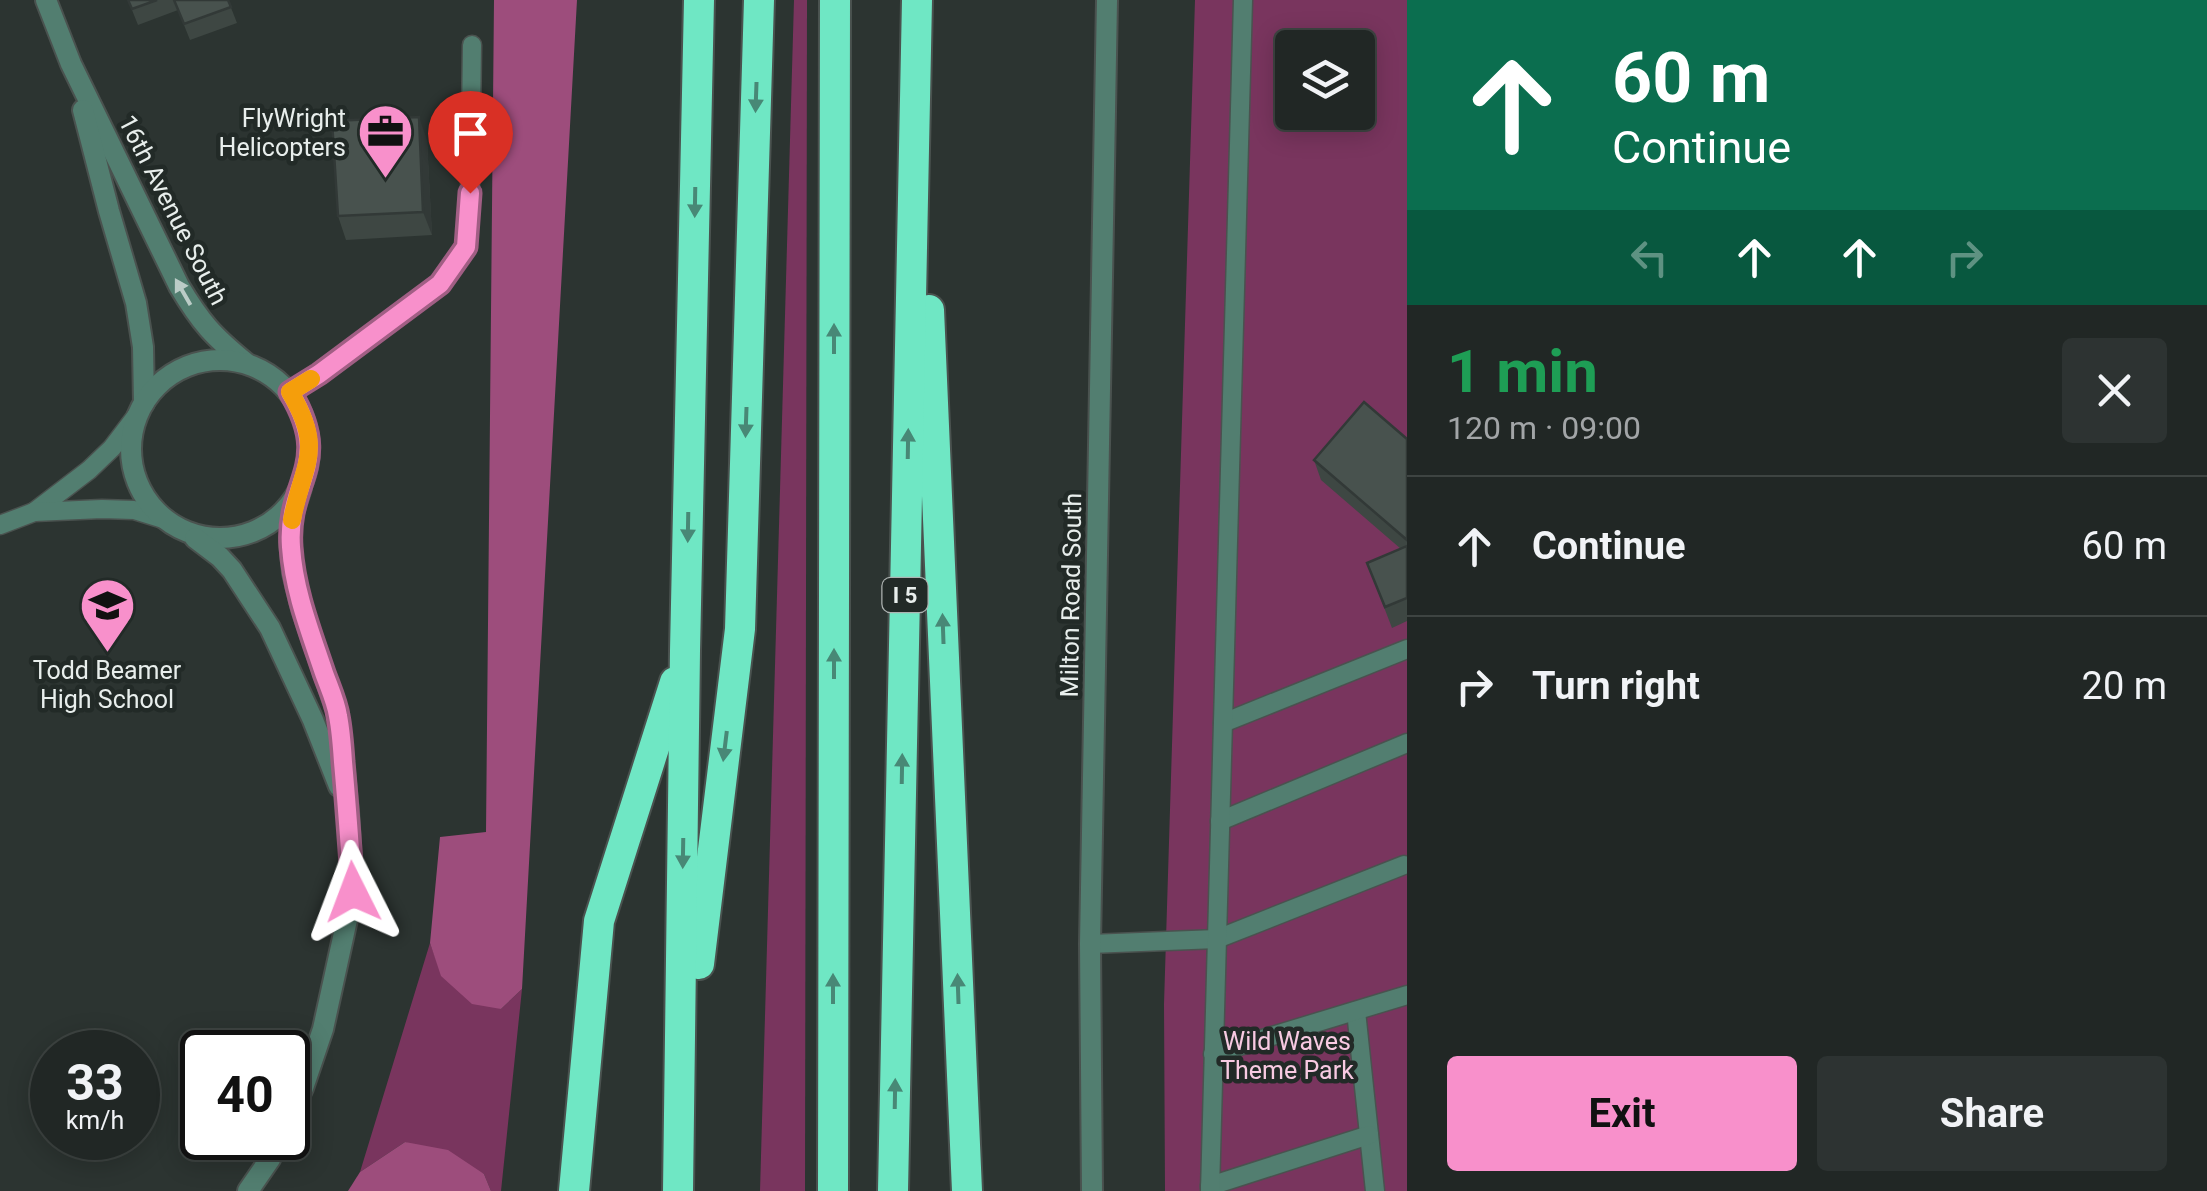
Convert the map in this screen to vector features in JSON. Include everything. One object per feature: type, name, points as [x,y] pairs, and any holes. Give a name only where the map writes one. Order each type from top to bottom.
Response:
[{"type":"highway","points":[[678,1191],[699,0]]},
{"type":"highway","points":[[680,1116],[740,629],[759,0]]},
{"type":"highway","points":[[833,1191],[836,0]]},
{"type":"highway","points":[[917,8],[967,1191]]},
{"type":"highway","name":"I 5","points":[[893,1191],[917,8]]},
{"type":"highway","points":[[574,1191],[599,921],[686,650]]},
{"type":"street","name":"16th Avenue South","points":[[46,0],[72,64],[179,286],[200,321],[248,364]]},
{"type":"street","name":"Milton Road South","points":[[1092,1191],[1090,944],[1107,0]]},
{"type":"street","name":"16th Avenue South","points":[[72,64],[136,303],[143,347],[140,409]]},
{"type":"street","points":[[310,1066],[323,1029],[353,892],[348,812],[338,714],[293,574],[292,516],[308,464],[309,438],[290,392],[271,375],[248,364],[221,359],[195,363],[170,374],[140,409],[130,443],[132,472],[144,498],[163,519],[191,534],[232,570],[270,628],[314,720],[348,812]]},
{"type":"street","points":[[191,534],[223,539],[255,532],[282,514],[301,488]]},
{"type":"street","points":[[248,1191],[269,1160]]},
{"type":"lane","points":[[1244,0],[1210,1188],[1369,1135]]},
{"type":"lane","points":[[290,392],[440,284],[466,247],[472,45]]},
{"type":"lane","points":[[0,525],[34,512],[89,470],[112,448],[140,409]]},
{"type":"lane","points":[[34,512],[134,510],[163,519]]},
{"type":"lane","points":[[1223,723],[1407,649]]},
{"type":"lane","points":[[1220,821],[1407,743]]},
{"type":"lane","points":[[1090,944],[1217,939],[1404,864]]},
{"type":"lane","points":[[1214,1054],[1407,995]]},
{"type":"lane","points":[[1356,1011],[1375,1191]]},
{"type":"green space","points":[[794,0],[807,0],[805,1191],[760,1191]]},
{"type":"green space","name":"Wild Waves Theme Park","points":[[1195,0],[1407,0],[1407,1191],[1165,1191],[1164,1004]]},
{"type":"green space","points":[[430,943],[442,976],[501,1009],[522,989],[501,1191],[491,1191],[484,1174],[405,1142],[360,1172]]},
{"type":"shaded area","points":[[494,0],[577,0],[522,989],[501,1009],[472,1004],[441,976],[430,943],[440,837],[486,832]]},
{"type":"shaded area","points":[[405,1142],[448,1150],[484,1174],[491,1191],[348,1191],[360,1172]]},
{"type":"building","points":[[128,0],[157,0],[132,9]]},
{"type":"building","points":[[174,0],[228,0],[231,7],[184,24]]},
{"type":"building","points":[[419,117],[423,212],[338,216],[332,121]]},
{"type":"building","points":[[1364,402],[1407,439],[1407,540],[1314,460]]},
{"type":"building","points":[[1407,546],[1407,598],[1385,607],[1367,563]]},
{"type":"slow traffic","points":[[292,520],[308,464],[309,438],[290,392],[311,379]]},
{"type":"place","name":"FlyWright Helicopters","points":[[385,181]]},
{"type":"place","name":"Todd Beamer High School","points":[[107,655]]},
{"type":"route","points":[[353,892],[338,714],[293,574],[292,516],[308,464],[309,438],[290,392],[440,284],[466,247],[470,193]]}]
